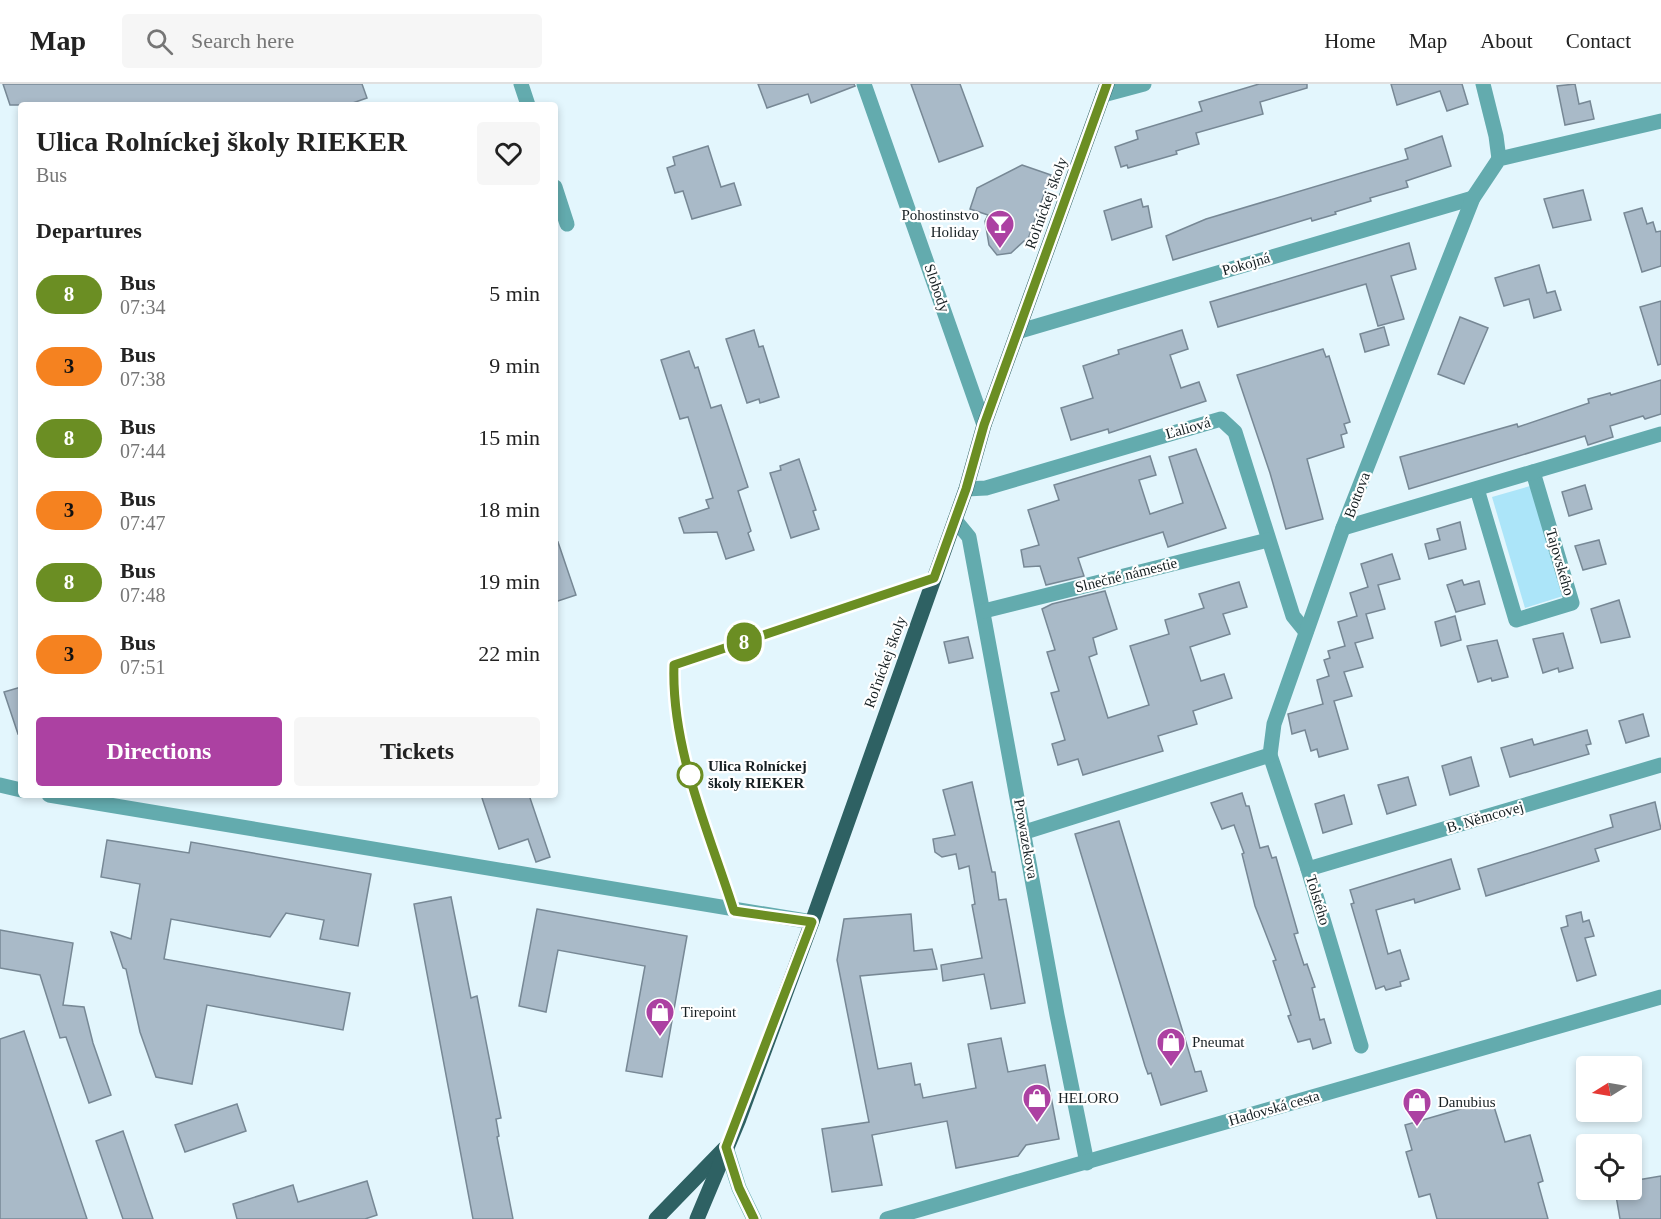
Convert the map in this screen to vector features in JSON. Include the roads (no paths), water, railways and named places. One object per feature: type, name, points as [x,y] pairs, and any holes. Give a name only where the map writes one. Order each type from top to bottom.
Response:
[{"type":"main road","name":"Roľníckej školy","points":[[697,1219],[812,922],[966,489],[984,425],[1020,331],[1105,90]]},
{"type":"main road","name":"Roľníckej školy","points":[[657,1219],[726,1147]]},
{"type":"street","points":[[521,84],[527,102]]},
{"type":"street","name":"Slobody","points":[[864,84],[984,425]]},
{"type":"street","points":[[1105,90],[1144,84]]},
{"type":"street","points":[[1483,84],[1496,136],[1498,159],[1661,121]]},
{"type":"street","name":"Bottova","points":[[1270,755],[1274,724],[1343,528],[1473,198],[1498,159]]},
{"type":"street","points":[[558,196],[567,224]]},
{"type":"street","name":"Pokojná","points":[[1020,331],[1473,198]]},
{"type":"street","name":"Ľaliová","points":[[966,489],[986,488],[1221,419],[1235,432],[1293,616],[1306,632]]},
{"type":"street","points":[[1343,528],[1661,434]]},
{"type":"street","name":"Tajovského","points":[[1477,489],[1515,620],[1572,603],[1533,472]]},
{"type":"street","name":"Prowazekova","points":[[955,520],[969,537],[1025,831],[1057,1015],[1087,1163]]},
{"type":"street","name":"Slnečné námestie","points":[[984,611],[1268,540]]},
{"type":"street","points":[[1025,831],[1270,755]]},
{"type":"street","name":"Tolstého","points":[[1270,755],[1308,869],[1361,1046]]},
{"type":"street","name":"B. Němcovej","points":[[1308,869],[1661,765]]},
{"type":"street","points":[[0,785],[18,789]]},
{"type":"street","points":[[67,798],[812,922]]},
{"type":"street","name":"Hadovská cesta","points":[[887,1219],[1661,997]]},
{"type":"street","points":[[726,1147],[739,1188],[754,1219]]},
{"type":"place","name":"Pohostinstvo Holiday","points":[[1000,250]]},
{"type":"place","name":"Ulica Rolníckej školy RIEKER","points":[[690,775]]},
{"type":"place","name":"Tirepoint","points":[[660,1038]]},
{"type":"place","name":"Pneumat","points":[[1171,1068]]},
{"type":"place","name":"HELORO","points":[[1037,1124]]},
{"type":"place","name":"Danubius","points":[[1417,1128]]}]
